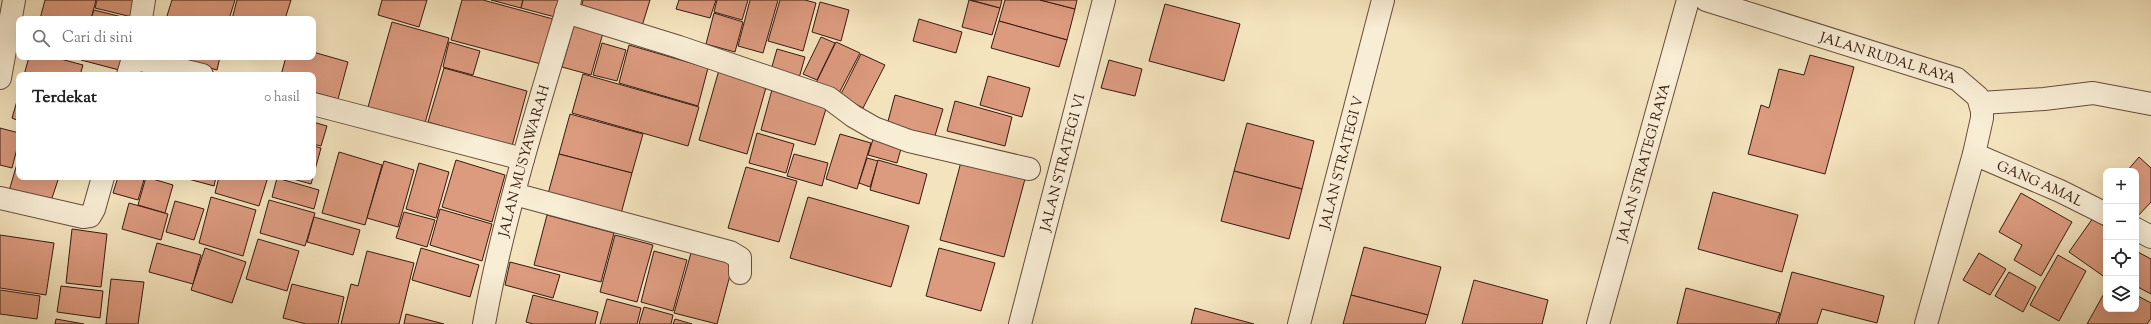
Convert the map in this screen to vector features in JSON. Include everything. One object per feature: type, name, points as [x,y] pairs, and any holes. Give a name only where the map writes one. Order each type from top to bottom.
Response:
[{"type":"street","points":[[0,78],[14,0]]},
{"type":"street","points":[[141,16],[144,0]]},
{"type":"street","name":"JALAN STRATEGI VI","points":[[1020,324],[1104,0]]},
{"type":"street","name":"JALAN STRATEGI V","points":[[1299,324],[1383,0]]},
{"type":"street","name":"JALAN STRATEGI RAYA","points":[[1598,324],[1688,0]]},
{"type":"street","name":"JALAN RUDAL RAYA","points":[[1706,0],[1957,80],[1973,92],[1981,103]]},
{"type":"street","points":[[568,6],[679,47],[829,98],[853,116],[874,128],[909,141],[1029,169]]},
{"type":"street","name":"JALAN MUSYAWARAH","points":[[484,324],[490,290],[523,159],[568,6]]},
{"type":"street","points":[[131,63],[184,72]]},
{"type":"street","points":[[1926,324],[1974,154],[1982,118],[1981,103],[2044,99],[2093,93],[2151,104]]},
{"type":"street","points":[[316,105],[523,159]]},
{"type":"street","name":"GANG AMAL","points":[[1974,154],[2060,191],[2103,212]]},
{"type":"street","points":[[1,202],[83,217],[90,216],[94,209],[101,180]]},
{"type":"street","points":[[514,194],[730,252],[740,258],[740,273]]},
{"type":"street","points":[[2139,231],[2151,237]]},
{"type":"building","points":[[45,0],[96,0],[92,16],[41,16]]},
{"type":"building","points":[[97,0],[136,0],[132,16],[95,8]]},
{"type":"building","points":[[172,0],[235,0],[230,16],[167,16]]},
{"type":"building","points":[[237,0],[291,0],[286,16],[233,16]]},
{"type":"building","points":[[382,0],[427,0],[419,27],[378,15]]},
{"type":"building","points":[[462,0],[483,0],[553,19],[541,64],[451,40]]},
{"type":"building","points":[[491,0],[523,0],[521,8]]},
{"type":"building","points":[[523,0],[560,0],[555,17],[521,8]]},
{"type":"building","points":[[583,0],[650,0],[642,26],[581,9]]},
{"type":"building","points":[[679,0],[716,0],[710,18],[676,9]]},
{"type":"building","points":[[717,0],[748,0],[742,20],[714,12]]},
{"type":"building","points":[[750,0],[778,0],[763,53],[738,46]]},
{"type":"building","points":[[780,0],[805,0],[816,3],[803,51],[768,41]]},
{"type":"building","points":[[969,0],[1000,8],[992,35],[962,27]]},
{"type":"building","points":[[971,0],[1002,0],[1000,8]]},
{"type":"building","points":[[1005,0],[1040,0],[1075,9],[1067,40],[999,21]]},
{"type":"building","points":[[1040,0],[1077,0],[1075,9]]},
{"type":"building","points":[[820,2],[849,10],[841,41],[812,32]]},
{"type":"building","points":[[1165,4],[1240,24],[1224,81],[1149,61]]},
{"type":"building","points":[[94,10],[118,16],[92,16]]},
{"type":"building","points":[[714,13],[743,22],[735,52],[706,44]]},
{"type":"building","points":[[576,19],[605,26],[591,75],[562,67]]},
{"type":"building","points":[[919,19],[962,32],[956,53],[913,41]]},
{"type":"building","points":[[999,21],[1067,40],[1059,67],[991,48]]},
{"type":"building","points":[[392,22],[449,38],[425,123],[368,107]]},
{"type":"building","points":[[821,37],[835,43],[817,80],[803,74]]},
{"type":"building","points":[[449,42],[480,51],[473,75],[443,67]]},
{"type":"building","points":[[836,42],[860,53],[838,95],[816,83]]},
{"type":"building","points":[[602,43],[626,50],[617,81],[593,75]]},
{"type":"building","points":[[629,45],[708,68],[698,106],[619,83]]},
{"type":"building","points":[[777,49],[805,57],[799,78],[771,70]]},
{"type":"building","points":[[316,53],[348,62],[338,99],[316,93],[316,72],[282,72],[285,60],[316,60]]},
{"type":"building","points":[[861,54],[885,65],[863,108],[840,96]]},
{"type":"building","points":[[1810,55],[1854,67],[1825,174],[1748,154],[1761,105],[1769,108],[1779,69],[1804,75]]},
{"type":"building","points":[[28,60],[64,60],[83,65],[81,72],[25,72]]},
{"type":"building","points":[[81,60],[125,60],[123,71]]},
{"type":"building","points":[[182,60],[219,60],[217,70]]},
{"type":"building","points":[[1109,60],[1142,69],[1135,96],[1101,88]]},
{"type":"building","points":[[444,68],[527,91],[512,146],[428,122]]},
{"type":"building","points":[[719,70],[767,84],[747,154],[699,140]]},
{"type":"building","points":[[583,74],[699,107],[688,146],[572,113]]},
{"type":"building","points":[[988,76],[1030,88],[1022,117],[980,105]]},
{"type":"building","points":[[773,86],[828,102],[815,145],[761,130]]},
{"type":"building","points":[[895,95],[943,109],[934,139],[887,125]]},
{"type":"building","points":[[955,101],[1012,117],[1005,146],[947,131]]},
{"type":"building","points":[[16,104],[16,120],[12,118]]},
{"type":"building","points":[[570,114],[643,134],[632,173],[559,154]]},
{"type":"building","points":[[316,123],[327,126],[321,146],[316,145]]},
{"type":"building","points":[[1247,123],[1314,141],[1302,189],[1234,171]]},
{"type":"building","points":[[0,128],[16,132],[16,153],[12,168],[0,165]]},
{"type":"building","points":[[757,133],[794,144],[786,173],[749,163]]},
{"type":"building","points":[[840,134],[871,143],[857,189],[826,179]]},
{"type":"building","points":[[874,136],[902,145],[897,163],[868,155]]},
{"type":"building","points":[[316,147],[321,148],[316,166]]},
{"type":"building","points":[[339,152],[382,165],[365,225],[322,213]]},
{"type":"building","points":[[559,154],[632,173],[619,221],[546,201]]},
{"type":"building","points":[[794,154],[828,163],[822,186],[787,176]]},
{"type":"building","points":[[2139,157],[2151,168],[2151,202],[2139,215],[2139,168],[2130,168]]},
{"type":"building","points":[[867,158],[878,161],[870,187],[859,183]]},
{"type":"building","points":[[456,160],[505,175],[492,222],[442,207]]},
{"type":"building","points":[[878,160],[927,174],[919,204],[870,190]]},
{"type":"building","points":[[384,161],[414,170],[398,227],[367,218]]},
{"type":"building","points":[[961,162],[1025,179],[1004,257],[940,240]]},
{"type":"building","points":[[419,163],[449,172],[436,218],[406,209]]},
{"type":"building","points":[[16,167],[16,180],[58,180],[50,204],[9,191]]},
{"type":"building","points":[[746,167],[797,181],[779,242],[728,228]]},
{"type":"building","points":[[1234,171],[1302,189],[1289,239],[1221,221]]},
{"type":"building","points":[[117,180],[144,180],[138,200],[113,193]]},
{"type":"building","points":[[145,180],[156,180],[173,185],[165,213],[138,205]]},
{"type":"building","points":[[192,180],[215,180],[214,186]]},
{"type":"building","points":[[218,180],[267,180],[259,206],[215,193]]},
{"type":"building","points":[[276,180],[284,180],[319,190],[314,209],[272,197]]},
{"type":"building","points":[[297,180],[312,180],[311,184]]},
{"type":"building","points":[[1713,192],[1798,215],[1782,272],[1698,249]]},
{"type":"building","points":[[2021,193],[2072,222],[2041,276],[2014,260],[2022,245],[1999,232]]},
{"type":"building","points":[[211,197],[256,210],[243,256],[199,243]]},
{"type":"building","points":[[808,197],[909,226],[891,287],[790,258]]},
{"type":"building","points":[[269,200],[315,213],[305,246],[260,233]]},
{"type":"building","points":[[175,201],[204,209],[194,240],[166,232]]},
{"type":"building","points":[[129,203],[168,214],[161,240],[122,229]]},
{"type":"building","points":[[440,209],[492,224],[482,261],[430,245]]},
{"type":"building","points":[[404,212],[435,220],[427,247],[396,238]]},
{"type":"building","points":[[547,215],[614,233],[601,282],[534,265]]},
{"type":"building","points":[[314,217],[360,230],[353,255],[307,242]]},
{"type":"building","points":[[2093,218],[2103,226],[2103,276],[2069,252]]},
{"type":"building","points":[[72,229],[107,234],[101,287],[66,283]]},
{"type":"building","points":[[0,235],[54,243],[46,295],[0,288]]},
{"type":"building","points":[[615,235],[653,245],[637,302],[600,292]]},
{"type":"building","points":[[258,239],[299,251],[287,291],[246,279]]},
{"type":"building","points":[[157,243],[201,255],[193,284],[149,272]]},
{"type":"building","points":[[1364,247],[1441,267],[1428,315],[1351,295]]},
{"type":"building","points":[[205,248],[246,262],[232,303],[191,290]]},
{"type":"building","points":[[421,248],[479,265],[470,297],[412,280]]},
{"type":"building","points":[[939,248],[995,263],[981,311],[926,296]]},
{"type":"building","points":[[367,251],[414,263],[399,324],[341,324],[351,284],[358,286]]},
{"type":"building","points":[[654,251],[687,260],[673,311],[641,302]]},
{"type":"building","points":[[691,253],[733,264],[717,324],[674,313]]},
{"type":"building","points":[[1979,253],[2006,269],[1990,295],[1963,280]]},
{"type":"building","points":[[2139,253],[2151,259],[2151,294],[2139,288]]},
{"type":"building","points":[[2058,255],[2086,271],[2059,321],[2030,305]]},
{"type":"building","points":[[510,262],[560,275],[553,298],[505,285]]},
{"type":"building","points":[[1792,272],[1884,296],[1877,323],[1822,309],[1817,324],[1778,324]]},
{"type":"building","points":[[2009,272],[2036,287],[2023,312],[1995,296]]},
{"type":"building","points":[[111,279],[144,282],[138,324],[106,324]]},
{"type":"building","points":[[1474,280],[1548,300],[1542,324],[1462,324]]},
{"type":"building","points":[[292,284],[344,297],[338,324],[306,324],[283,318]]},
{"type":"building","points":[[61,286],[103,291],[100,318],[57,312]]},
{"type":"building","points":[[1686,288],[1780,313],[1776,324],[1677,324]]},
{"type":"building","points":[[0,290],[40,296],[37,319],[0,314]]},
{"type":"building","points":[[533,295],[598,312],[595,324],[533,324],[526,322]]},
{"type":"building","points":[[1351,295],[1428,315],[1425,324],[1343,324]]},
{"type":"building","points":[[2103,295],[2103,312],[2139,312],[2139,297],[2151,303],[2151,318],[2147,324],[2087,324]]},
{"type":"building","points":[[607,299],[641,308],[637,324],[600,324]]},
{"type":"building","points":[[644,307],[673,315],[671,324],[639,324]]},
{"type":"building","points":[[1195,308],[1254,324],[1191,324]]},
{"type":"building","points":[[406,314],[444,324],[404,324]]},
{"type":"building","points":[[56,319],[84,324],[55,324]]},
{"type":"building","points":[[675,319],[692,324],[673,324]]}]
